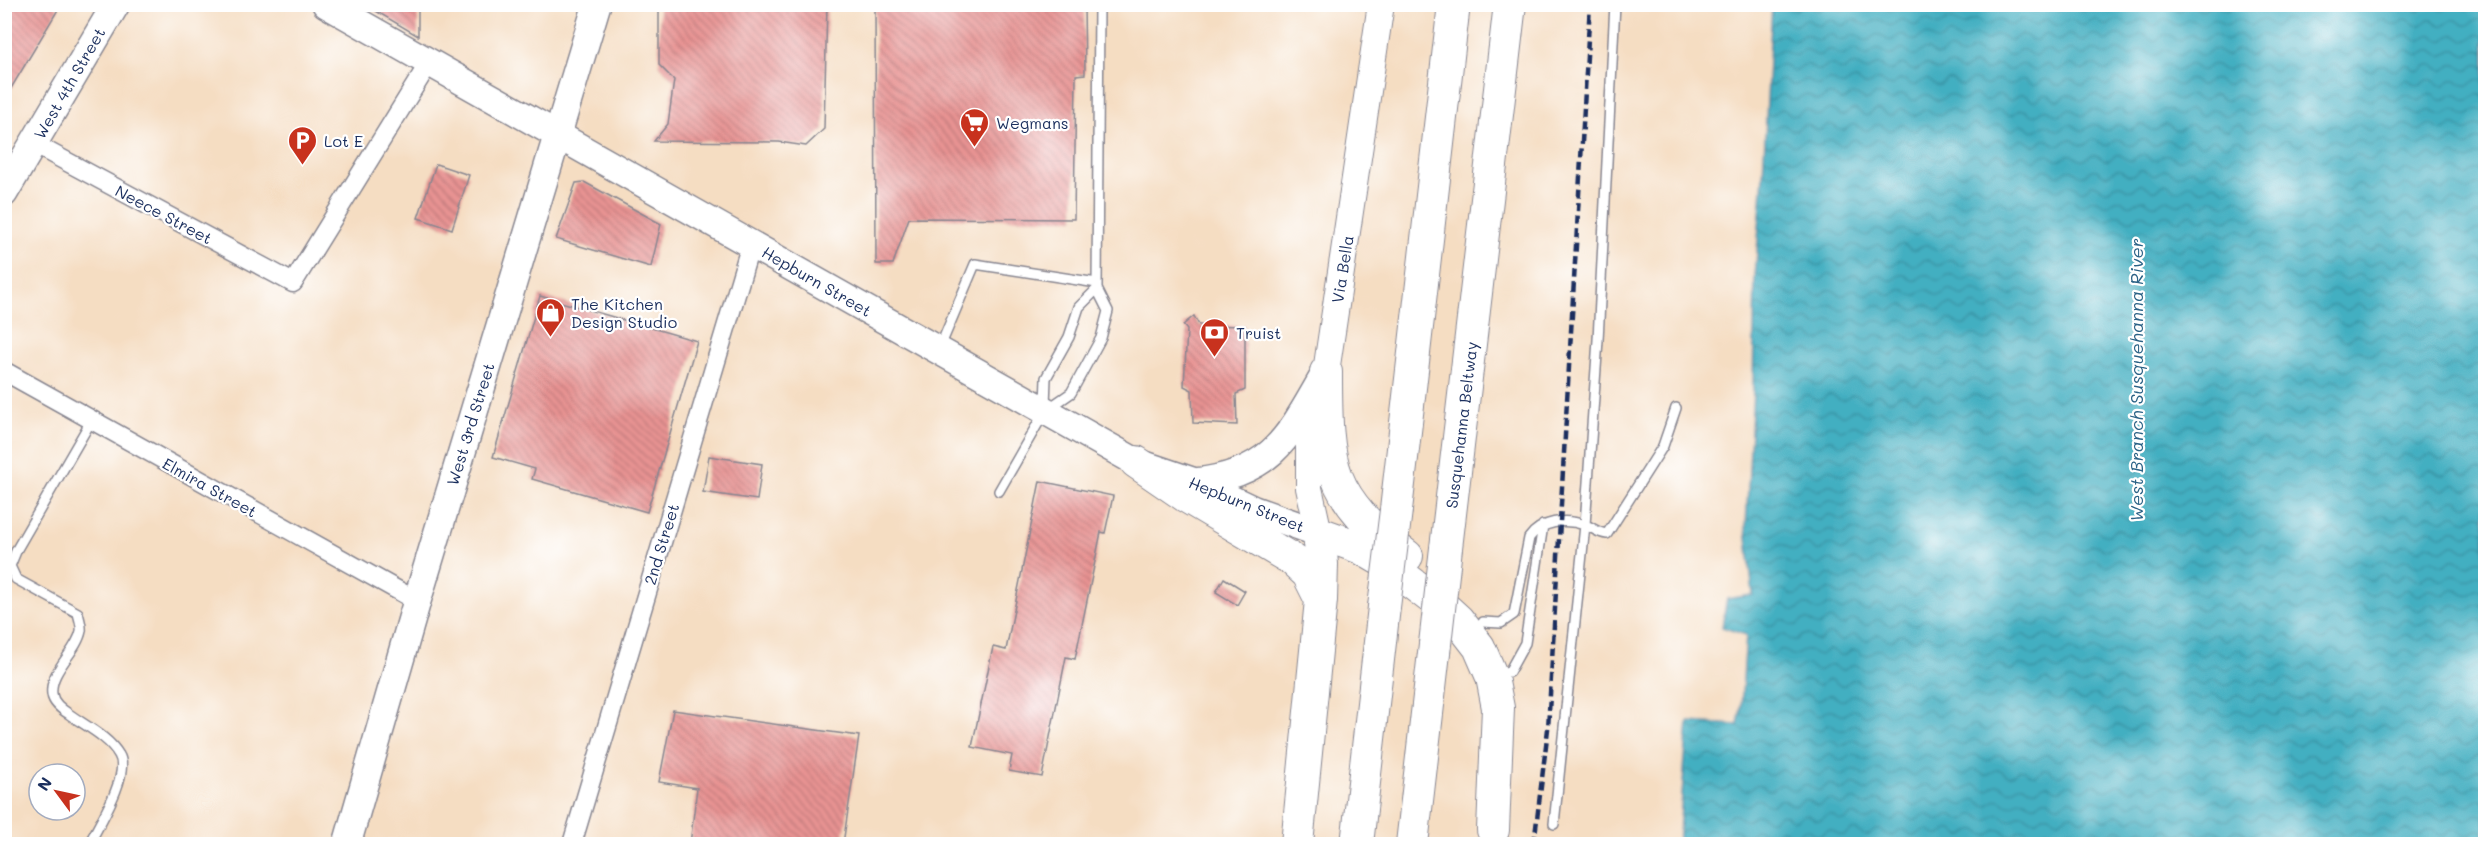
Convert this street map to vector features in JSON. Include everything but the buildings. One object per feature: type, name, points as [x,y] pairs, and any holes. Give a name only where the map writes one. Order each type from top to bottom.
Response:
[{"type":"highway","points":[[1357,844],[1454,4]]},
{"type":"highway","name":"Susquehanna Beltway","points":[[1412,844],[1510,4]]},
{"type":"highway","points":[[1326,372],[1326,423],[1329,454],[1341,487],[1350,502],[1371,527],[1457,595],[1484,622],[1509,672],[1515,707],[1514,741],[1492,837]]},
{"type":"highway","points":[[1136,462],[1187,497],[1293,560],[1308,574],[1321,600]]},
{"type":"highway","points":[[1297,844],[1321,600],[1322,564],[1319,533],[1361,548],[1383,561],[1446,609],[1458,620],[1479,647],[1492,677],[1498,708],[1492,837]]},
{"type":"main road","name":"West 4th Street","points":[[4,193],[116,4]]},
{"type":"main road","name":"Hepburn Street","points":[[326,4],[1136,462],[1195,482],[1254,510],[1319,533]]},
{"type":"main road","name":"West 3rd Street","points":[[347,844],[417,601],[597,4]]},
{"type":"main road","name":"Via Bella","points":[[1319,533],[1309,488],[1308,455],[1312,424],[1326,372],[1381,4]]},
{"type":"main road","points":[[1195,482],[1232,476],[1247,470],[1273,452],[1294,428],[1326,372]]},
{"type":"street","name":"Neece Street","points":[[34,144],[294,283],[429,63]]},
{"type":"street","name":"2nd Street","points":[[572,844],[751,244]]},
{"type":"street","name":"Elmira Street","points":[[4,371],[417,601]]},
{"type":"lane","points":[[1044,411],[1071,393],[1101,338],[1108,311],[1097,286],[1099,4]]},
{"type":"lane","points":[[1554,824],[1585,525],[1598,340],[1615,4]]},
{"type":"lane","points":[[938,350],[975,264],[1097,286]]},
{"type":"lane","points":[[999,491],[1044,411],[1046,378],[1069,337],[1078,307],[1097,286]]},
{"type":"lane","points":[[1484,622],[1501,623],[1514,614],[1529,538],[1535,530],[1543,525],[1560,522],[1585,525],[1597,534],[1606,534],[1663,446],[1676,408]]},
{"type":"lane","points":[[89,844],[118,785],[122,762],[119,754],[108,742],[58,706],[52,695],[58,672],[81,632],[78,613],[16,579],[10,566],[17,549],[91,421]]},
{"type":"lane","points":[[1509,672],[1525,643],[1543,525]]},
{"type":"water","name":"West Branch Susquehanna River","points":[[1772,5],[2485,5],[2485,844],[1678,844],[1688,722],[1738,725],[1741,709],[1746,635],[1722,627],[1727,599],[1753,595],[1746,527],[1753,392],[1755,277]]},
{"type":"railway","points":[[1534,844],[1548,729],[1590,4]]},
{"type":"place","name":"Wegmans","points":[[975,148]]},
{"type":"place","name":"Lot E","points":[[303,166]]},
{"type":"place","name":"The Kitchen Design Studio","points":[[550,338]]},
{"type":"place","name":"Truist","points":[[1215,358]]}]
